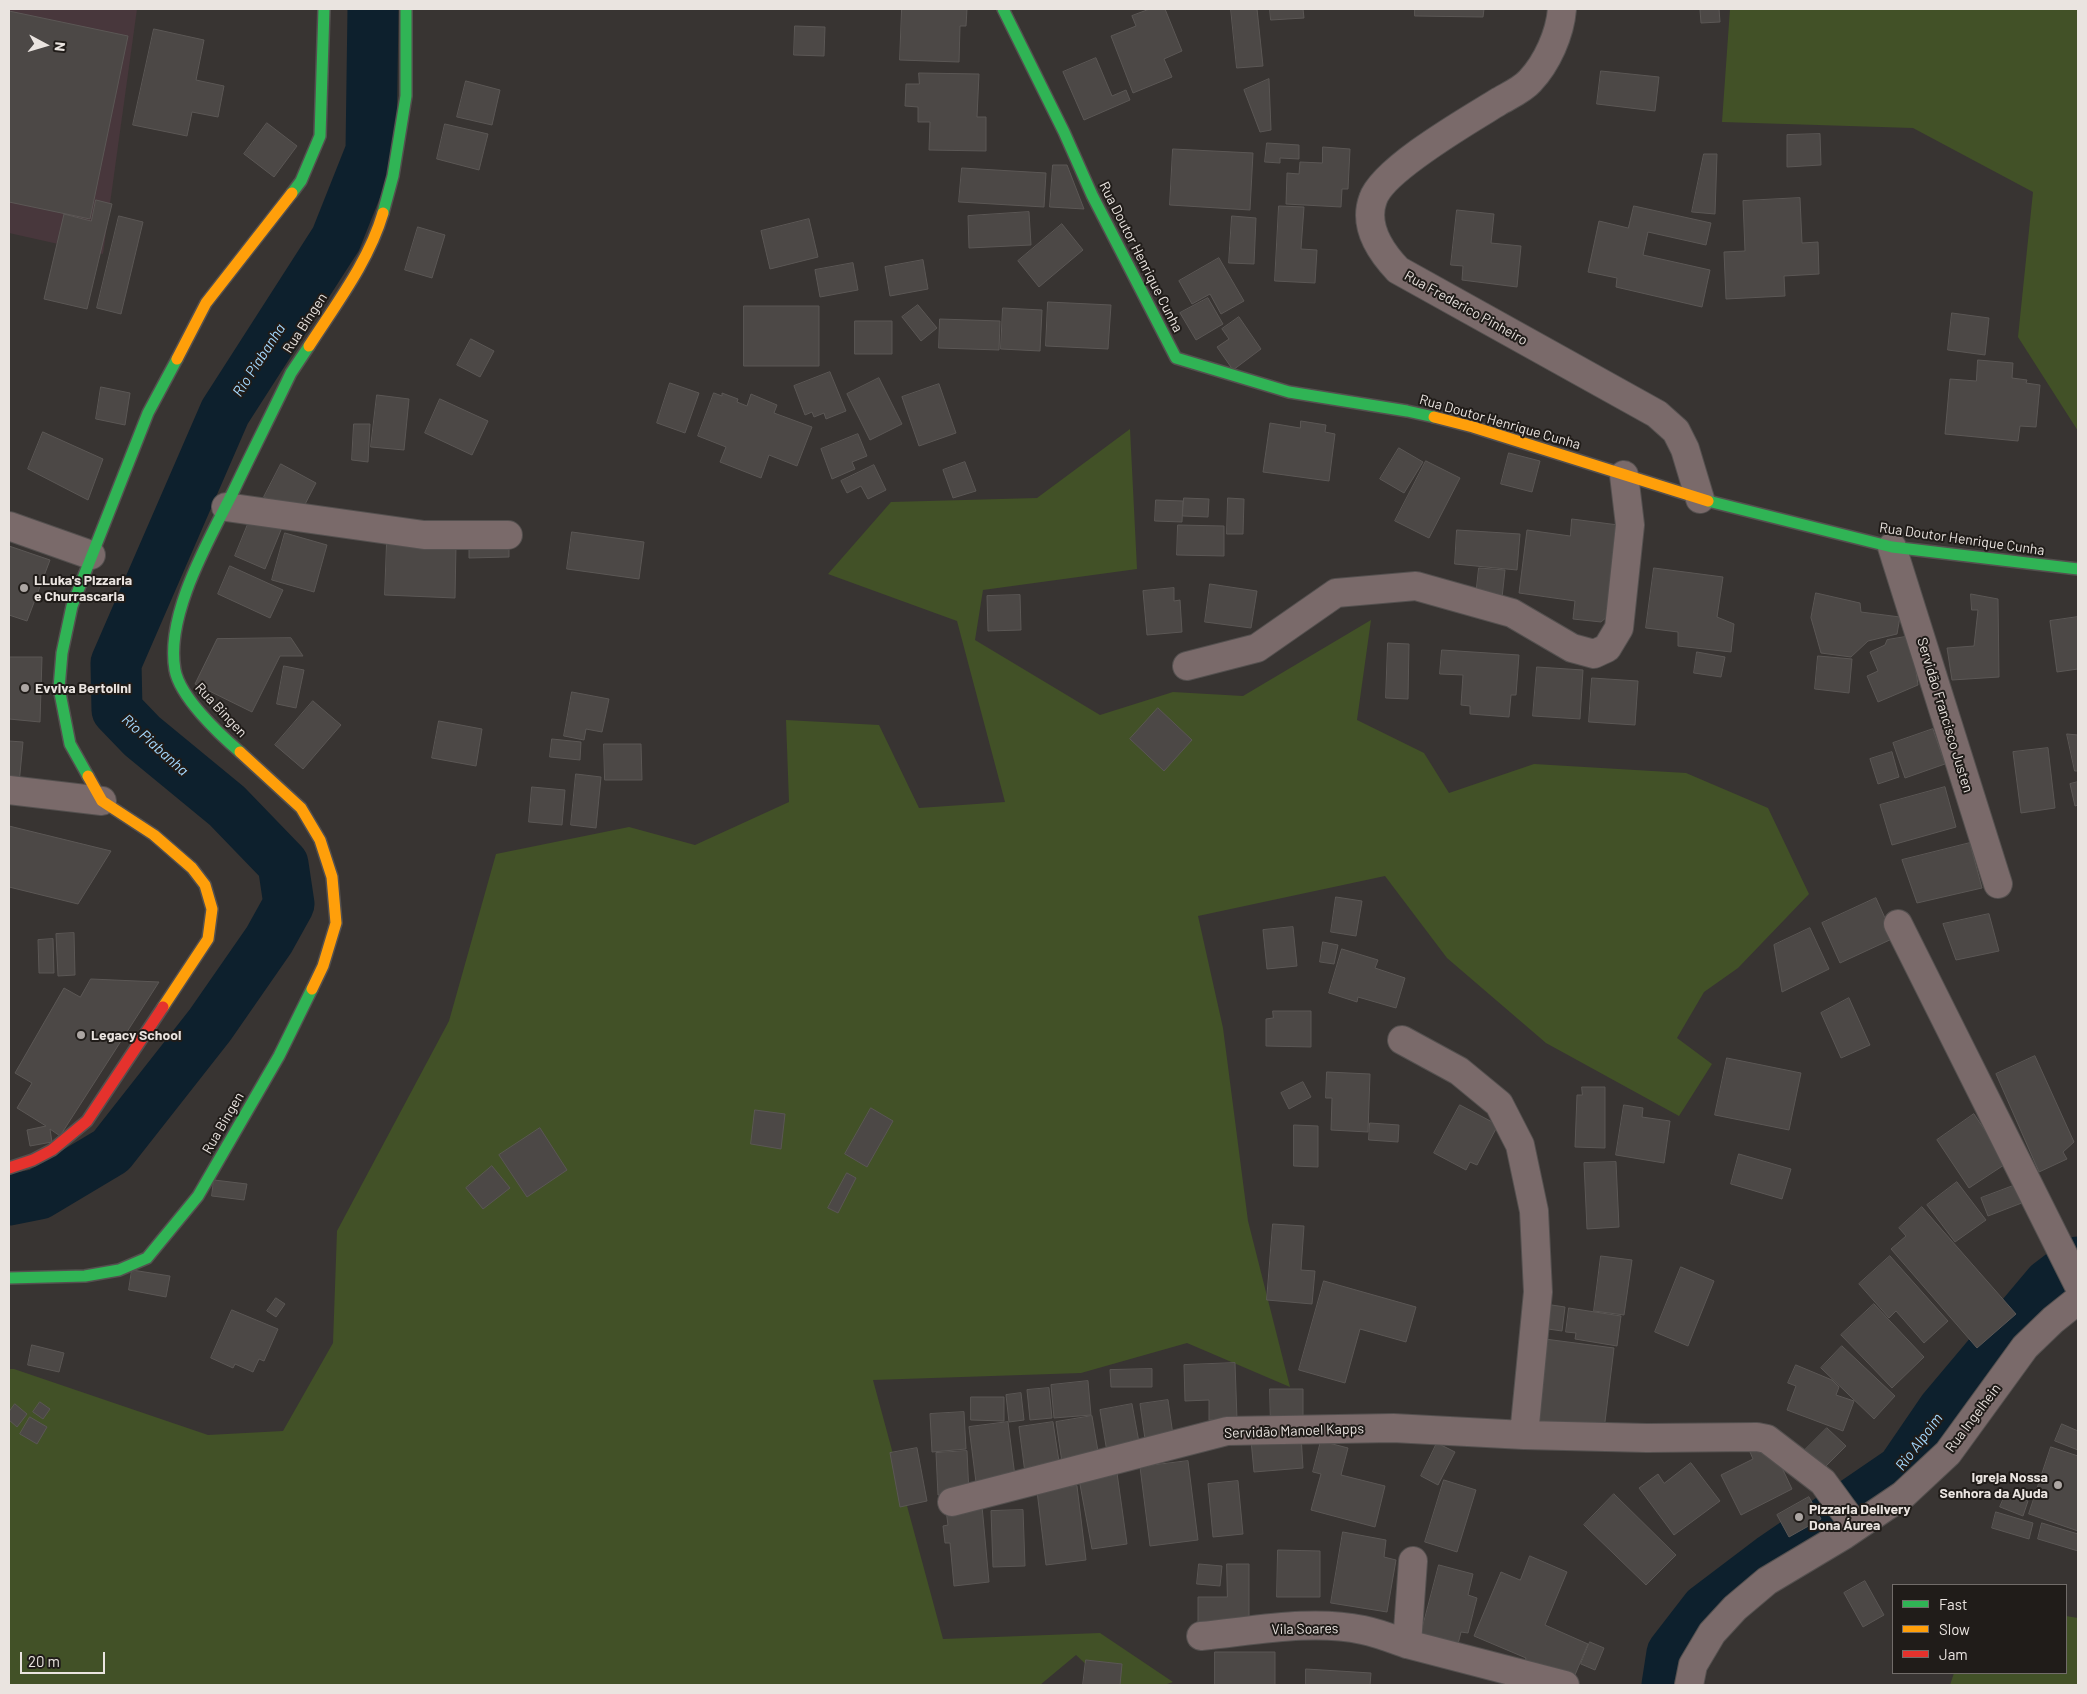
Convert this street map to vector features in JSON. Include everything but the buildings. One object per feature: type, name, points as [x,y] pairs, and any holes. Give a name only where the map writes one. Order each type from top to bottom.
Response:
[{"type":"main road","points":[[9,1168],[32,1162],[65,1143],[88,1120],[208,939],[212,909],[204,886],[192,868],[154,835],[102,801],[70,744],[59,688],[62,653],[72,606],[148,413],[206,303],[301,181],[320,136],[324,9]]},
{"type":"main road","name":"Rua Bingen","points":[[9,1278],[85,1276],[119,1270],[147,1258],[198,1196],[274,1064],[324,966],[336,923],[332,877],[320,840],[301,808],[222,736],[182,690],[175,670],[174,640],[189,582],[291,373],[355,274],[380,224],[393,176],[406,96],[406,9]]},
{"type":"main road","name":"Rua Doutor Henrique Cunha","points":[[1003,9],[1064,132],[1092,195],[1176,358],[1289,392],[1407,411],[1473,427],[1700,499],[1892,546],[2078,569]]},
{"type":"street","name":"Rua Frederico Pinheiro","points":[[1562,9],[1561,19],[1549,54],[1530,82],[1425,148],[1381,184],[1372,199],[1370,221],[1374,237],[1384,255],[1398,270],[1657,414],[1676,431],[1685,449],[1700,499]]},
{"type":"street","points":[[1187,666],[1258,648],[1336,593],[1416,586],[1512,613],[1572,648],[1594,654],[1607,648],[1619,628],[1630,525],[1624,475]]},
{"type":"street","points":[[226,507],[424,535],[508,535]]},
{"type":"street","points":[[9,526],[91,555]]},
{"type":"street","name":"Servidão Francisco Justen","points":[[1892,546],[1998,884]]},
{"type":"street","points":[[9,790],[102,801]]},
{"type":"street","points":[[1898,924],[2078,1284]]},
{"type":"street","points":[[1402,1040],[1459,1071],[1498,1104],[1520,1145],[1534,1211],[1538,1292],[1524,1435]]},
{"type":"street","name":"Rua Ingelhein","points":[[1689,1685],[1694,1665],[1712,1633],[1735,1608],[1767,1581],[1903,1495],[1948,1453],[2025,1347],[2053,1320],[2078,1300]]},
{"type":"street","name":"Servidão Manoel Kapps","points":[[952,1502],[1227,1431],[1393,1428],[1524,1435],[1647,1438],[1757,1437],[1767,1439],[1823,1482],[1854,1525]]},
{"type":"street","points":[[1407,1644],[1413,1561]]},
{"type":"street","name":"Vila Soares","points":[[1201,1636],[1297,1626],[1331,1626],[1363,1630],[1407,1644],[1565,1685]]},
{"type":"shaded area","points":[[9,9],[137,9],[103,254],[9,233]]},
{"type":"green space","points":[[1730,9],[2078,9],[2078,431],[2018,337],[2033,192],[1913,128],[1722,122]]},
{"type":"green space","points":[[1130,429],[1137,569],[983,590],[975,640],[1100,715],[1173,692],[1243,696],[1371,620],[1357,720],[1424,753],[1449,793],[1534,764],[1686,773],[1768,808],[1809,894],[1738,968],[1704,992],[1677,1038],[1712,1064],[1679,1116],[1546,1043],[1447,958],[1385,876],[1198,916],[1223,1028],[1248,1221],[1290,1387],[1187,1343],[1081,1373],[873,1380],[943,1639],[1100,1633],[1173,1682],[1164,1685],[1108,1685],[1076,1655],[1040,1685],[9,1685],[9,1369],[14,1369],[208,1435],[283,1431],[333,1343],[337,1231],[449,1021],[496,854],[629,827],[695,845],[789,802],[786,720],[879,725],[919,808],[1005,802],[957,621],[828,574],[891,502],[1037,498]]},
{"type":"green space","points":[[2067,1616],[2078,1618],[2078,1685],[1950,1685],[1954,1674],[2067,1674]]},
{"type":"waterway","name":"Rio Piabanha","points":[[9,1200],[39,1194],[111,1151],[210,1025],[269,940],[289,904],[283,864],[227,806],[142,736],[117,710],[116,663],[225,412],[336,239],[371,151],[373,9]]},
{"type":"waterway","name":"Rio Alpoim","points":[[1667,1685],[1672,1653],[1706,1609],[1772,1559],[1902,1470],[1943,1410],[2049,1284],[2078,1262]]},
{"type":"traffic: fast","points":[[292,193],[301,181],[320,136],[324,9]]},
{"type":"traffic: fast","points":[[383,213],[393,176],[406,96],[406,9]]},
{"type":"traffic: fast","points":[[1003,9],[1064,132],[1092,195],[1176,358],[1289,392],[1434,417]]},
{"type":"traffic: fast","points":[[240,752],[192,703],[178,681],[175,670],[174,649],[176,626],[191,578],[201,555],[291,373],[309,346]]},
{"type":"traffic: fast","points":[[88,776],[70,744],[59,688],[62,653],[72,606],[148,413],[177,359]]},
{"type":"traffic: fast","points":[[1708,501],[1892,547],[2078,569]]},
{"type":"traffic: fast","points":[[9,1278],[85,1276],[119,1270],[147,1258],[198,1196],[279,1056],[312,989]]},
{"type":"traffic: slow","points":[[177,359],[206,303],[292,193]]},
{"type":"traffic: slow","points":[[309,346],[361,265],[383,213]]},
{"type":"traffic: slow","points":[[1434,417],[1473,427],[1708,501]]},
{"type":"traffic: slow","points":[[240,752],[301,808],[320,840],[332,877],[336,923],[323,966],[312,989]]},
{"type":"traffic: slow","points":[[88,776],[102,801],[154,835],[192,868],[205,885],[212,909],[208,939],[163,1007]]},
{"type":"traffic: jam","points":[[9,1168],[33,1160],[52,1150],[87,1121],[163,1007]]},
{"type":"place","name":"LLuka's Pizzaria e Churrascaria","points":[[24,588]]},
{"type":"place","name":"Evviva Bertolini","points":[[25,688]]},
{"type":"place","name":"Legacy School","points":[[81,1035]]},
{"type":"place","name":"Igreja Nossa Senhora da Ajuda","points":[[2058,1485]]},
{"type":"place","name":"Pizzaria Delivery Dona Áurea","points":[[1799,1517]]}]
